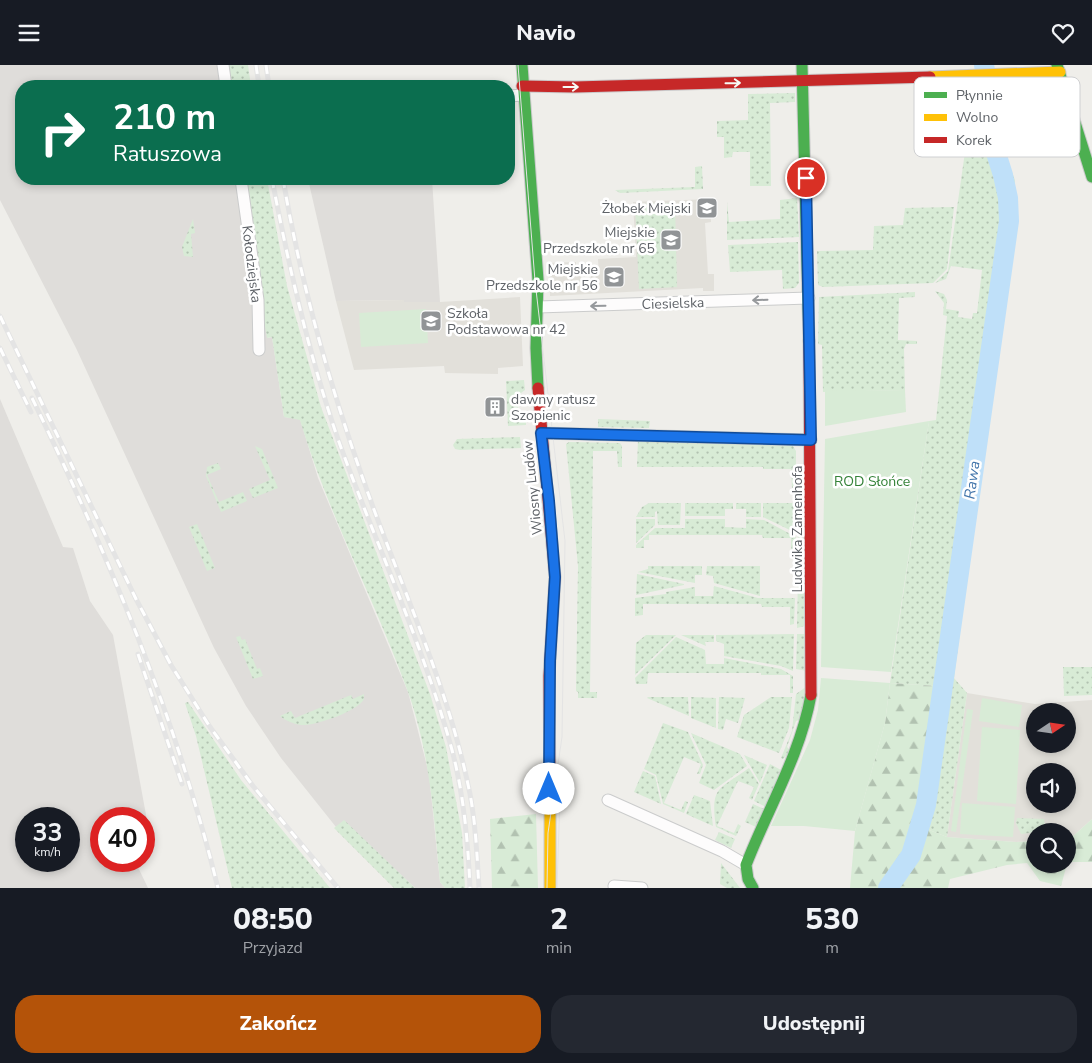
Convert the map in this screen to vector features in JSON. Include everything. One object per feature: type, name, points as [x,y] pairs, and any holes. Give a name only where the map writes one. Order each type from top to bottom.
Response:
[{"type":"street","points":[[223,65],[225,80]]},
{"type":"street","name":"Wiosny Ludów","points":[[521,65],[538,280],[536,360],[555,577],[549,675],[550,888]]},
{"type":"street","name":"Ludwika Zamenhofa","points":[[746,865],[796,753],[809,713],[813,673],[809,298],[802,65]]},
{"type":"street","points":[[944,77],[1005,75],[1058,68]]},
{"type":"street","points":[[515,94],[522,91],[575,87],[914,78]]},
{"type":"street","points":[[1080,139],[1092,177]]},
{"type":"street","name":"Kołodziejska","points":[[241,185],[258,300],[259,350]]},
{"type":"street","name":"Ciesielska","points":[[538,307],[809,298]]},
{"type":"street","points":[[541,433],[811,440]]},
{"type":"street","points":[[608,800],[722,851],[746,865],[748,879],[753,888]]},
{"type":"street","points":[[614,886],[642,888]]},
{"type":"shaded area","points":[[0,65],[228,65],[230,80],[15,80],[15,185],[246,185],[268,338],[272,337],[284,417],[300,419],[318,478],[408,692],[429,774],[440,882],[445,888],[415,888],[344,821],[336,827],[281,758],[246,706],[214,648],[76,348],[0,200]]},
{"type":"shaded area","points":[[309,185],[432,185],[440,302],[404,302],[403,300],[336,301]]},
{"type":"shaded area","name":"Miejskie Przedszkole nr 65","points":[[710,199],[711,222],[705,223],[708,274],[714,274],[714,291],[703,291],[703,288],[550,296],[549,263],[576,262],[576,265],[580,265],[581,279],[590,280],[591,276],[599,275],[598,259],[636,257],[633,202]]},
{"type":"shaded area","name":"Szkoła Podstawowa nr 42","points":[[520,297],[523,366],[498,368],[498,374],[445,373],[444,366],[354,370],[336,301],[404,300],[404,302],[440,302]]},
{"type":"shaded area","points":[[0,399],[63,547],[73,548],[90,601],[113,635],[145,807],[90,807],[90,872],[140,872],[148,888],[0,888]]},
{"type":"shaded area","points":[[967,693],[1029,703],[1026,703],[1026,753],[1076,753],[1076,703],[1049,703],[1092,700],[1092,819],[1076,833],[1076,823],[1026,823],[1026,841],[947,837]]},
{"type":"green space","points":[[228,65],[248,65],[250,80],[230,80]]},
{"type":"green space","points":[[795,93],[795,102],[770,103],[771,186],[750,186],[750,152],[733,152],[732,157],[724,158],[724,137],[717,137],[717,121],[748,120],[748,94]]},
{"type":"green space","points":[[964,157],[1006,157],[1015,180],[1015,212],[954,678],[967,693],[947,837],[914,824],[936,686],[890,683],[929,421],[936,420],[947,316],[943,315],[944,303],[935,291],[944,294],[947,300],[946,309],[959,311],[958,317],[972,319],[973,313],[977,313],[982,270],[951,266],[946,279],[935,283],[948,271]]},
{"type":"green space","points":[[702,166],[703,189],[620,193],[615,190],[695,187],[695,167]]},
{"type":"green space","points":[[246,185],[268,185],[287,286],[321,407],[430,694],[446,747],[462,833],[465,888],[445,888],[440,882],[426,762],[408,692],[324,489],[300,420],[284,417],[272,337],[267,338]]},
{"type":"green space","points":[[797,198],[799,237],[727,240],[727,202],[729,222],[780,219],[780,200]]},
{"type":"green space","points":[[675,203],[677,287],[639,289],[635,204]]},
{"type":"green space","points":[[954,207],[947,269],[933,283],[823,287],[818,285],[817,251],[873,250],[874,226],[903,225],[905,208]]},
{"type":"green space","points":[[193,219],[195,233],[191,234],[193,257],[184,256],[182,247]]},
{"type":"green space","points":[[798,242],[799,283],[795,288],[783,289],[782,270],[730,272],[728,245]]},
{"type":"green space","points":[[915,292],[915,297],[899,298],[898,340],[917,341],[917,344],[906,344],[904,349],[905,390],[823,392],[822,345],[818,344],[819,297]]},
{"type":"green space","points":[[426,309],[428,343],[361,347],[359,313]]},
{"type":"green space","points":[[524,380],[525,390],[517,396],[518,410],[526,414],[526,425],[508,426],[506,381]]},
{"type":"green space","points":[[905,390],[906,412],[825,426],[825,391]]},
{"type":"green space","points":[[598,419],[650,421],[649,428],[598,427]]},
{"type":"green space","name":"ROD Słońce","points":[[929,421],[891,672],[821,667],[825,439]]},
{"type":"green space","points":[[520,437],[521,448],[460,450],[455,449],[453,445],[457,439]]},
{"type":"green space","points":[[638,440],[793,446],[796,451],[796,488],[792,488],[791,469],[763,469],[763,467],[637,467]]},
{"type":"green space","points":[[569,442],[620,443],[622,446],[622,467],[618,467],[617,451],[593,451],[590,692],[597,692],[597,698],[578,698],[578,692],[576,691],[578,566],[566,444]]},
{"type":"green space","points":[[255,446],[262,449],[278,488],[253,498],[249,489],[270,480]]},
{"type":"green space","points":[[218,463],[221,469],[207,475],[219,502],[243,492],[247,501],[221,512],[206,476],[207,467]]},
{"type":"green space","points":[[799,501],[805,501],[803,561],[798,561]]},
{"type":"green space","points":[[649,503],[681,503],[680,525],[658,525],[657,511],[655,512],[655,517],[636,517],[642,507]]},
{"type":"green space","points":[[685,503],[733,503],[733,509],[725,509],[725,516],[685,516]]},
{"type":"green space","points":[[736,503],[761,503],[761,517],[746,517],[746,509],[736,509]]},
{"type":"green space","points":[[763,503],[796,503],[796,533],[763,517]]},
{"type":"green space","points":[[636,519],[655,519],[655,525],[636,543]]},
{"type":"green space","points":[[685,519],[725,519],[725,527],[746,528],[746,519],[764,520],[796,537],[795,556],[791,556],[791,538],[763,538],[762,535],[649,535],[649,540],[644,540],[644,548],[636,548],[636,545],[655,528],[685,528]]},
{"type":"green space","points":[[197,524],[215,568],[207,571],[189,527]]},
{"type":"green space","points":[[648,566],[702,566],[702,575],[695,575],[695,583],[638,572],[648,569]]},
{"type":"green space","points":[[707,566],[760,566],[760,596],[714,583],[713,576],[706,575]]},
{"type":"green space","points":[[806,573],[805,626],[797,628],[798,576]]},
{"type":"green space","points":[[637,574],[684,584],[684,585],[636,595]]},
{"type":"green space","points":[[714,586],[758,598],[795,598],[794,624],[790,625],[790,607],[762,607],[761,604],[643,604],[643,615],[635,616],[635,598],[666,594],[666,592],[695,587],[695,596],[713,596]]},
{"type":"green space","points":[[794,634],[793,671],[781,666],[724,656],[724,644],[716,641],[716,635]]},
{"type":"green space","points":[[797,634],[805,634],[807,671],[796,669]]},
{"type":"green space","points":[[646,635],[676,635],[635,675],[636,643]]},
{"type":"green space","points":[[681,635],[714,635],[714,642],[705,642],[706,646]]},
{"type":"green space","points":[[240,636],[242,640],[245,639],[257,669],[260,668],[263,676],[253,679],[236,637]]},
{"type":"green space","points":[[676,637],[705,650],[706,664],[724,664],[724,658],[781,669],[793,676],[793,693],[790,693],[790,675],[761,675],[761,673],[648,673],[647,684],[636,684],[635,678]]},
{"type":"green space","points":[[1063,667],[1092,667],[1092,695],[1064,696]]},
{"type":"green space","points":[[821,678],[890,683],[885,723],[855,831],[804,826],[771,826],[810,740],[818,710]]},
{"type":"green space","points":[[890,683],[936,686],[914,824],[947,837],[1026,841],[1026,863],[1007,865],[950,879],[948,888],[850,888],[855,831],[885,723]]},
{"type":"green space","points":[[806,687],[802,719],[796,721],[787,747],[791,751],[783,759],[781,758],[792,731],[796,694]]},
{"type":"green space","points":[[364,694],[364,699],[354,708],[336,717],[316,723],[298,725],[280,716],[291,711],[295,718],[351,695],[353,699]]},
{"type":"green space","points":[[648,697],[688,697],[689,716],[647,698]]},
{"type":"green space","points":[[691,697],[716,698],[716,728],[691,718]]},
{"type":"green space","points":[[719,697],[745,698],[738,723],[726,719],[723,730],[718,729]]},
{"type":"green space","points":[[771,697],[792,697],[789,728],[779,753],[737,737],[744,715]]},
{"type":"green space","points":[[982,698],[1022,705],[1019,727],[979,721]]},
{"type":"green space","points":[[188,702],[241,780],[330,888],[232,888],[196,736],[185,703]]},
{"type":"green space","points":[[967,709],[973,710],[956,832],[951,831]]},
{"type":"green space","points":[[663,723],[688,732],[703,765],[700,774],[697,774],[701,764],[684,757],[664,803],[681,810],[685,801],[688,802],[684,813],[663,804],[656,775],[644,769]]},
{"type":"green space","points":[[982,727],[1020,730],[1016,804],[977,801]]},
{"type":"green space","points":[[691,733],[740,754],[747,766],[714,790],[699,783],[706,765]]},
{"type":"green space","points":[[744,755],[767,765],[760,783]]},
{"type":"green space","points":[[770,764],[781,770],[766,807],[754,801]]},
{"type":"green space","points":[[749,768],[759,784],[752,800],[749,798],[754,787],[738,781],[717,826],[734,833],[738,824],[741,826],[736,836],[716,827],[716,796],[723,786]]},
{"type":"green space","points":[[643,771],[655,776],[661,804],[634,792]]},
{"type":"green space","points":[[694,795],[710,801],[713,826],[686,814]]},
{"type":"green space","points":[[962,803],[1015,807],[1013,837],[960,834]]},
{"type":"green space","points":[[753,804],[764,809],[756,827],[745,822]]},
{"type":"green space","points":[[536,814],[538,888],[492,888],[490,819]]},
{"type":"green space","points":[[1017,818],[1044,819],[1045,823],[1026,823],[1026,833],[1021,834],[1016,823]]},
{"type":"green space","points":[[1092,819],[1092,862],[1076,862],[1076,833]]},
{"type":"green space","points":[[344,820],[415,888],[394,888],[334,828]]},
{"type":"green space","points":[[719,832],[735,839],[731,848],[715,840]]},
{"type":"green space","points":[[721,863],[740,888],[727,888],[720,884]]},
{"type":"green space","points":[[1034,873],[1065,873],[1061,886],[1040,881]]},
{"type":"waterway","name":"Rawa","points":[[984,65],[986,77]]},
{"type":"waterway","name":"Rawa","points":[[888,888],[911,855],[926,805],[1009,221],[1008,198],[997,157]]},
{"type":"tram line","points":[[518,65],[535,281],[565,541],[562,737],[548,833],[547,888]]},
{"type":"tram line","points":[[557,888],[560,796]]},
{"type":"railway","points":[[256,65],[258,80]]},
{"type":"railway","points":[[266,65],[268,80]]},
{"type":"railway","points":[[273,185],[301,312],[328,410],[427,671],[452,750],[460,784],[465,819],[470,888]]},
{"type":"railway","points":[[284,185],[300,262],[332,386],[373,507],[440,684],[462,757],[474,817],[479,888]]},
{"type":"railway","points":[[0,316],[136,599],[171,665],[210,727],[253,786],[338,888]]},
{"type":"railway","points":[[0,348],[31,412]]},
{"type":"railway","points":[[32,398],[88,518],[138,638],[182,761],[218,888]]},
{"type":"railway","points":[[138,654],[182,784]]},
{"type":"traffic: fast","points":[[522,65],[538,280],[536,348],[538,388]]},
{"type":"traffic: fast","points":[[802,65],[809,341]]},
{"type":"traffic: fast","points":[[1057,65],[1061,77]]},
{"type":"traffic: fast","points":[[1080,139],[1092,177]]},
{"type":"traffic: fast","points":[[753,888],[748,879],[746,865],[791,761],[806,717],[811,695]]},
{"type":"traffic: slow","points":[[930,77],[1060,72]]},
{"type":"traffic: slow","points":[[550,794],[550,888]]},
{"type":"traffic: jam","points":[[522,86],[575,87],[914,77]]},
{"type":"traffic: jam","points":[[809,341],[811,695]]},
{"type":"traffic: jam","points":[[538,388],[555,577],[549,676],[550,794]]},
{"type":"place","name":"Żłobek Miejski","points":[[707,208]]},
{"type":"place","name":"Miejskie Przedszkole nr 65","points":[[671,240]]},
{"type":"place","name":"Miejskie Przedszkole nr 56","points":[[614,277]]},
{"type":"place","name":"Szkoła Podstawowa nr 42","points":[[431,321]]},
{"type":"place","name":"dawny ratusz Szopienic","points":[[495,407]]},
{"type":"route","points":[[549,789],[550,661],[555,577],[541,433],[811,440],[806,178]]}]
